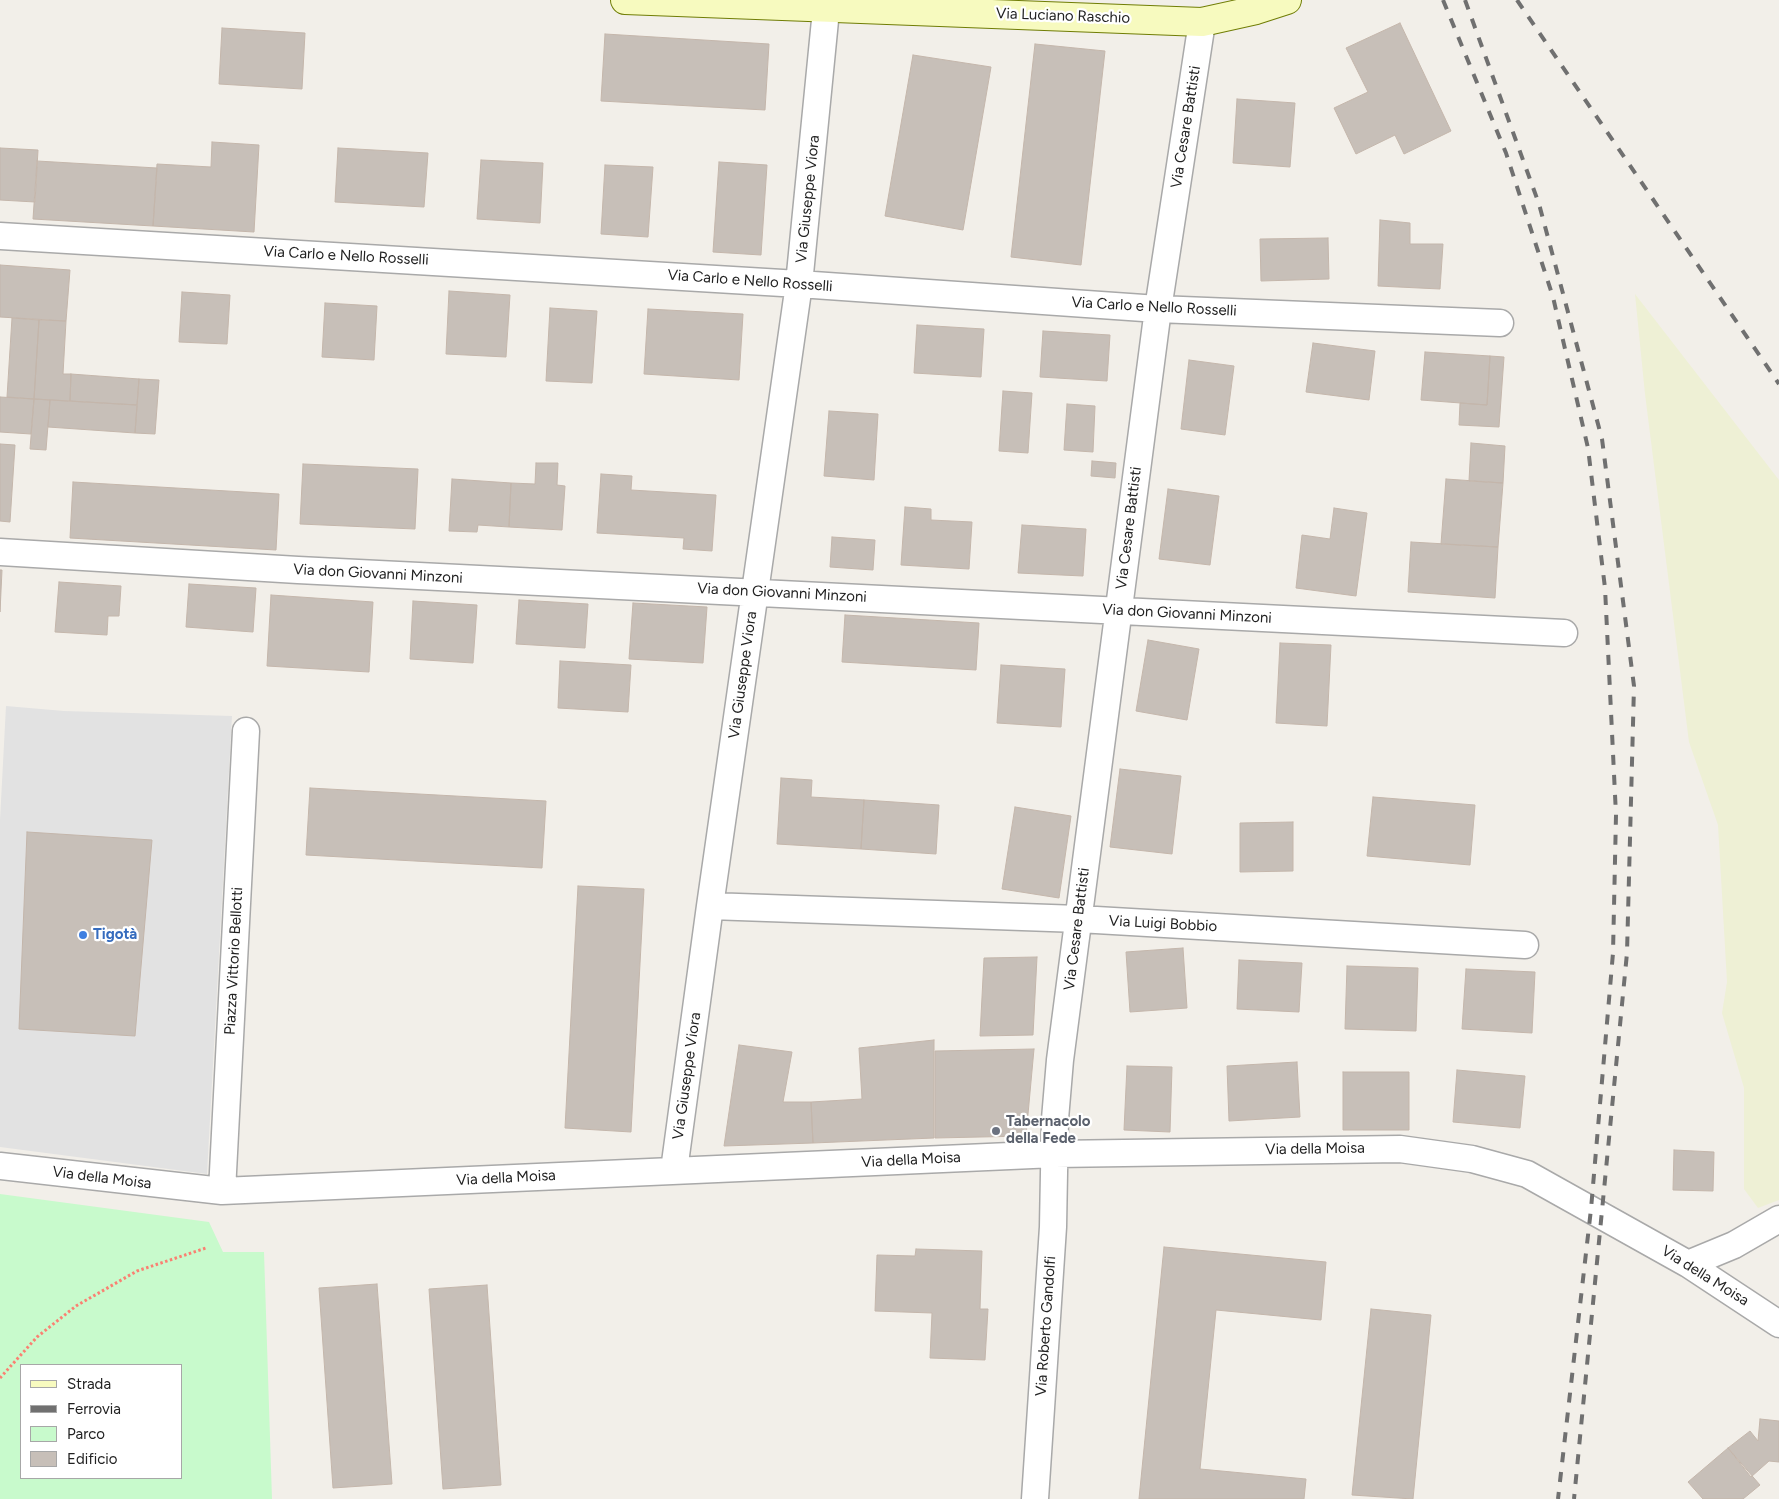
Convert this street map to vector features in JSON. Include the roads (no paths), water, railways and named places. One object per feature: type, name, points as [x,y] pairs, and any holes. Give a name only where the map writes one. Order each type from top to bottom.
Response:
[{"type":"street","name":"Via Luciano Raschio","points":[[625,0],[827,3],[1202,22],[1256,10],[1287,0]]},
{"type":"street","name":"Via Giuseppe Viora","points":[[674,1170],[799,284],[827,3]]},
{"type":"street","name":"Via Cesare Battisti","points":[[1055,1154],[1055,1119],[1060,1060],[1079,919],[1089,826],[1158,308],[1202,22]]},
{"type":"street","name":"Via Carlo e Nello Rosselli","points":[[0,236],[799,284],[1158,308],[1500,322]]},
{"type":"street","name":"Via don Giovanni Minzoni","points":[[0,552],[298,570],[755,591],[1564,633]]},
{"type":"street","name":"Piazza Vittorio Bellotti","points":[[222,1191],[246,731]]},
{"type":"street","name":"Via Luigi Bobbio","points":[[710,906],[1079,919],[1525,945]]},
{"type":"street","name":"Via della Moisa","points":[[0,1166],[222,1191],[1055,1154],[1400,1149],[1472,1158],[1526,1174],[1551,1186],[1688,1264],[1779,1324]]},
{"type":"street","name":"Via Roberto Gandolfi","points":[[1035,1499],[1053,1227],[1055,1154]]},
{"type":"street","points":[[1688,1264],[1734,1245],[1779,1219]]},
{"type":"railway","points":[[1443,0],[1506,153],[1553,297],[1588,448],[1605,588],[1616,815],[1613,953],[1591,1209],[1558,1499]]},
{"type":"railway","points":[[1465,0],[1539,204],[1602,439],[1634,686],[1627,953],[1574,1499]]},
{"type":"railway","points":[[1517,0],[1779,384]]},
{"type":"place","name":"Tigotà","points":[[83,935]]},
{"type":"place","name":"Tabernacolo della Fede","points":[[996,1131]]}]
